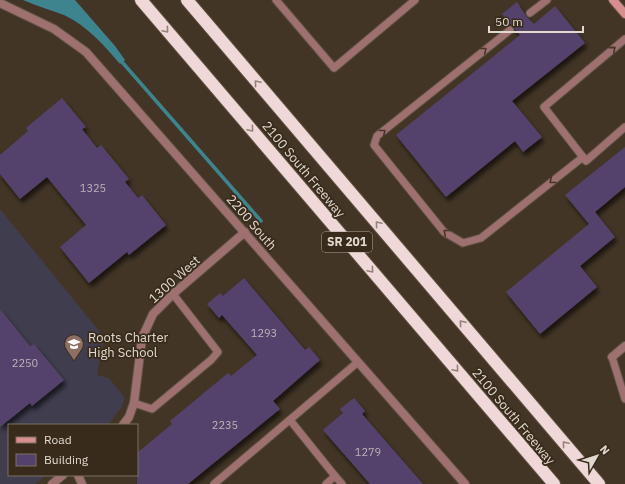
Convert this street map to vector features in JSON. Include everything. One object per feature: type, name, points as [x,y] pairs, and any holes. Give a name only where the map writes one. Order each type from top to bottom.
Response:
[{"type":"highway","name":"2100 South Freeway","points":[[141,0],[554,484]]},
{"type":"highway","name":"2100 South Freeway","points":[[187,0],[599,484]]},
{"type":"street","points":[[614,0],[625,14]]},
{"type":"street","name":"2200 South","points":[[0,2],[54,29],[86,52],[465,484]]},
{"type":"street","name":"1300 West","points":[[124,424],[129,417],[134,402],[142,338],[153,314],[173,294],[245,232]]},
{"type":"street","points":[[612,357],[625,346]]},
{"type":"street","points":[[52,484],[62,476]]},
{"type":"lane","points":[[276,0],[334,68],[415,0]]},
{"type":"lane","points":[[530,13],[547,0]]},
{"type":"lane","points":[[510,30],[377,136],[374,145],[444,232],[462,243],[481,238],[583,157]]},
{"type":"lane","points":[[625,39],[544,107],[586,161],[625,127]]},
{"type":"lane","points":[[134,402],[152,409],[211,360],[218,352],[173,294]]},
{"type":"lane","points":[[612,357],[625,399]]},
{"type":"lane","points":[[214,484],[358,362]]},
{"type":"lane","points":[[290,420],[342,484]]},
{"type":"lane","points":[[326,484],[335,476]]},
{"type":"shaded area","name":"Roots Charter High School","points":[[0,209],[104,337],[97,375],[109,378],[125,398],[121,408],[109,424],[8,424],[8,476],[46,476],[35,484],[0,484],[0,427],[30,403],[32,406],[64,380],[34,344],[30,346],[0,309]]},
{"type":"water","points":[[23,0],[75,0],[115,46],[125,60],[120,64],[95,36],[72,19]]},
{"type":"building","points":[[517,2],[526,16],[534,24],[555,6],[585,43],[512,101],[542,137],[523,152],[515,141],[446,197],[396,135],[520,35],[502,14]]},
{"type":"building","points":[[62,98],[86,127],[82,129],[97,148],[101,145],[129,179],[125,182],[138,198],[142,195],[166,225],[129,255],[127,252],[89,283],[60,247],[86,225],[47,177],[20,199],[0,174],[0,155],[28,131],[26,128]]},
{"type":"building","points":[[625,147],[625,187],[595,212],[615,237],[580,266],[597,287],[540,334],[506,292],[589,224],[565,195]]},
{"type":"building","points":[[244,278],[305,350],[309,347],[320,360],[273,401],[280,409],[188,484],[137,484],[138,452],[172,424],[170,421],[228,373],[231,376],[257,355],[222,315],[219,318],[207,304],[220,293],[223,296]]},
{"type":"building","points":[[0,309],[30,346],[34,344],[64,380],[32,406],[30,403],[0,427]]},
{"type":"building","points":[[354,398],[365,411],[362,414],[423,484],[370,484],[323,430],[343,413],[340,409]]},
{"type":"waterway","points":[[122,62],[261,221]]},
{"type":"place","name":"Roots Charter High School","points":[[74,361]]}]
